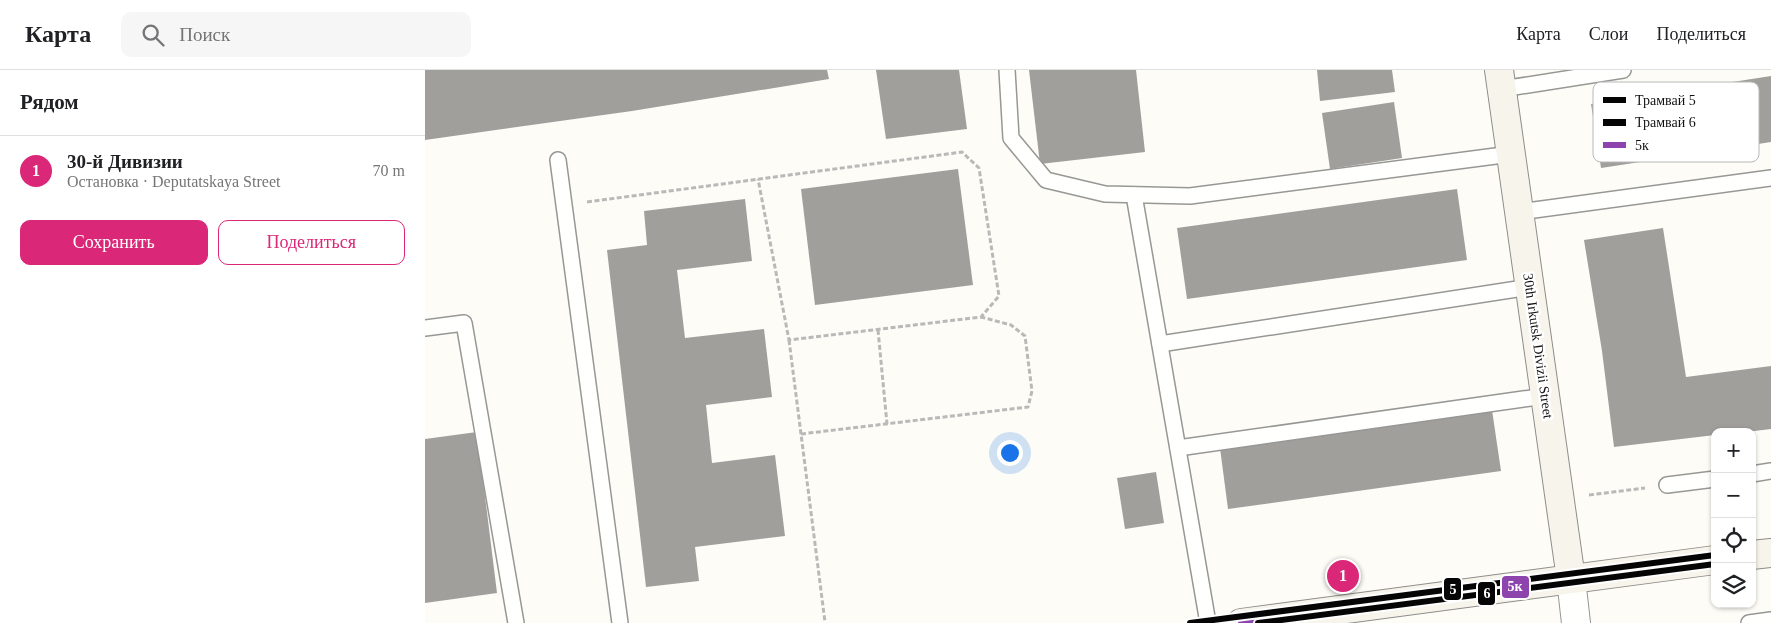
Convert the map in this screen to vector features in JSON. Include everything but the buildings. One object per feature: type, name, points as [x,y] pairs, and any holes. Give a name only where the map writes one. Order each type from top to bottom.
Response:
[{"type":"street","name":"30th Irkutsk Divizii Street","points":[[1501,80],[1576,623]]},
{"type":"street","points":[[1756,555],[1771,553]]},
{"type":"street","points":[[1241,623],[1711,561]]},
{"type":"lane","points":[[1007,70],[1011,138],[1046,180],[1105,194],[1190,196],[1511,154]]},
{"type":"lane","points":[[1501,80],[1623,70]]},
{"type":"lane","points":[[558,160],[620,623]]},
{"type":"lane","points":[[1519,212],[1771,178]]},
{"type":"lane","points":[[1134,195],[1208,623]]},
{"type":"lane","points":[[1160,344],[1530,287]]},
{"type":"lane","points":[[425,328],[464,323],[516,623]]},
{"type":"lane","points":[[1178,448],[1545,396]]},
{"type":"lane","points":[[1756,473],[1771,471]]},
{"type":"lane","points":[[1667,485],[1711,480]]},
{"type":"lane","points":[[1749,623],[1771,620]]},
{"type":"path","points":[[564,205],[962,152],[979,168],[999,296],[981,317]]},
{"type":"path","points":[[758,179],[789,340],[825,622]]},
{"type":"path","points":[[789,340],[981,317],[1011,325],[1025,336],[1033,391],[1028,407],[801,434]]},
{"type":"path","points":[[878,330],[887,424]]},
{"type":"path","points":[[1586,495],[1667,485]]},
{"type":"tram line","name":"5","points":[[1190,623],[1711,556]]},
{"type":"tram line","name":"6","points":[[1258,623],[1711,565]]},
{"type":"transit line","name":"5к","points":[[1241,623],[1711,561]]},
{"type":"place","name":"30-й Дивизии","points":[[1343,576]]}]
